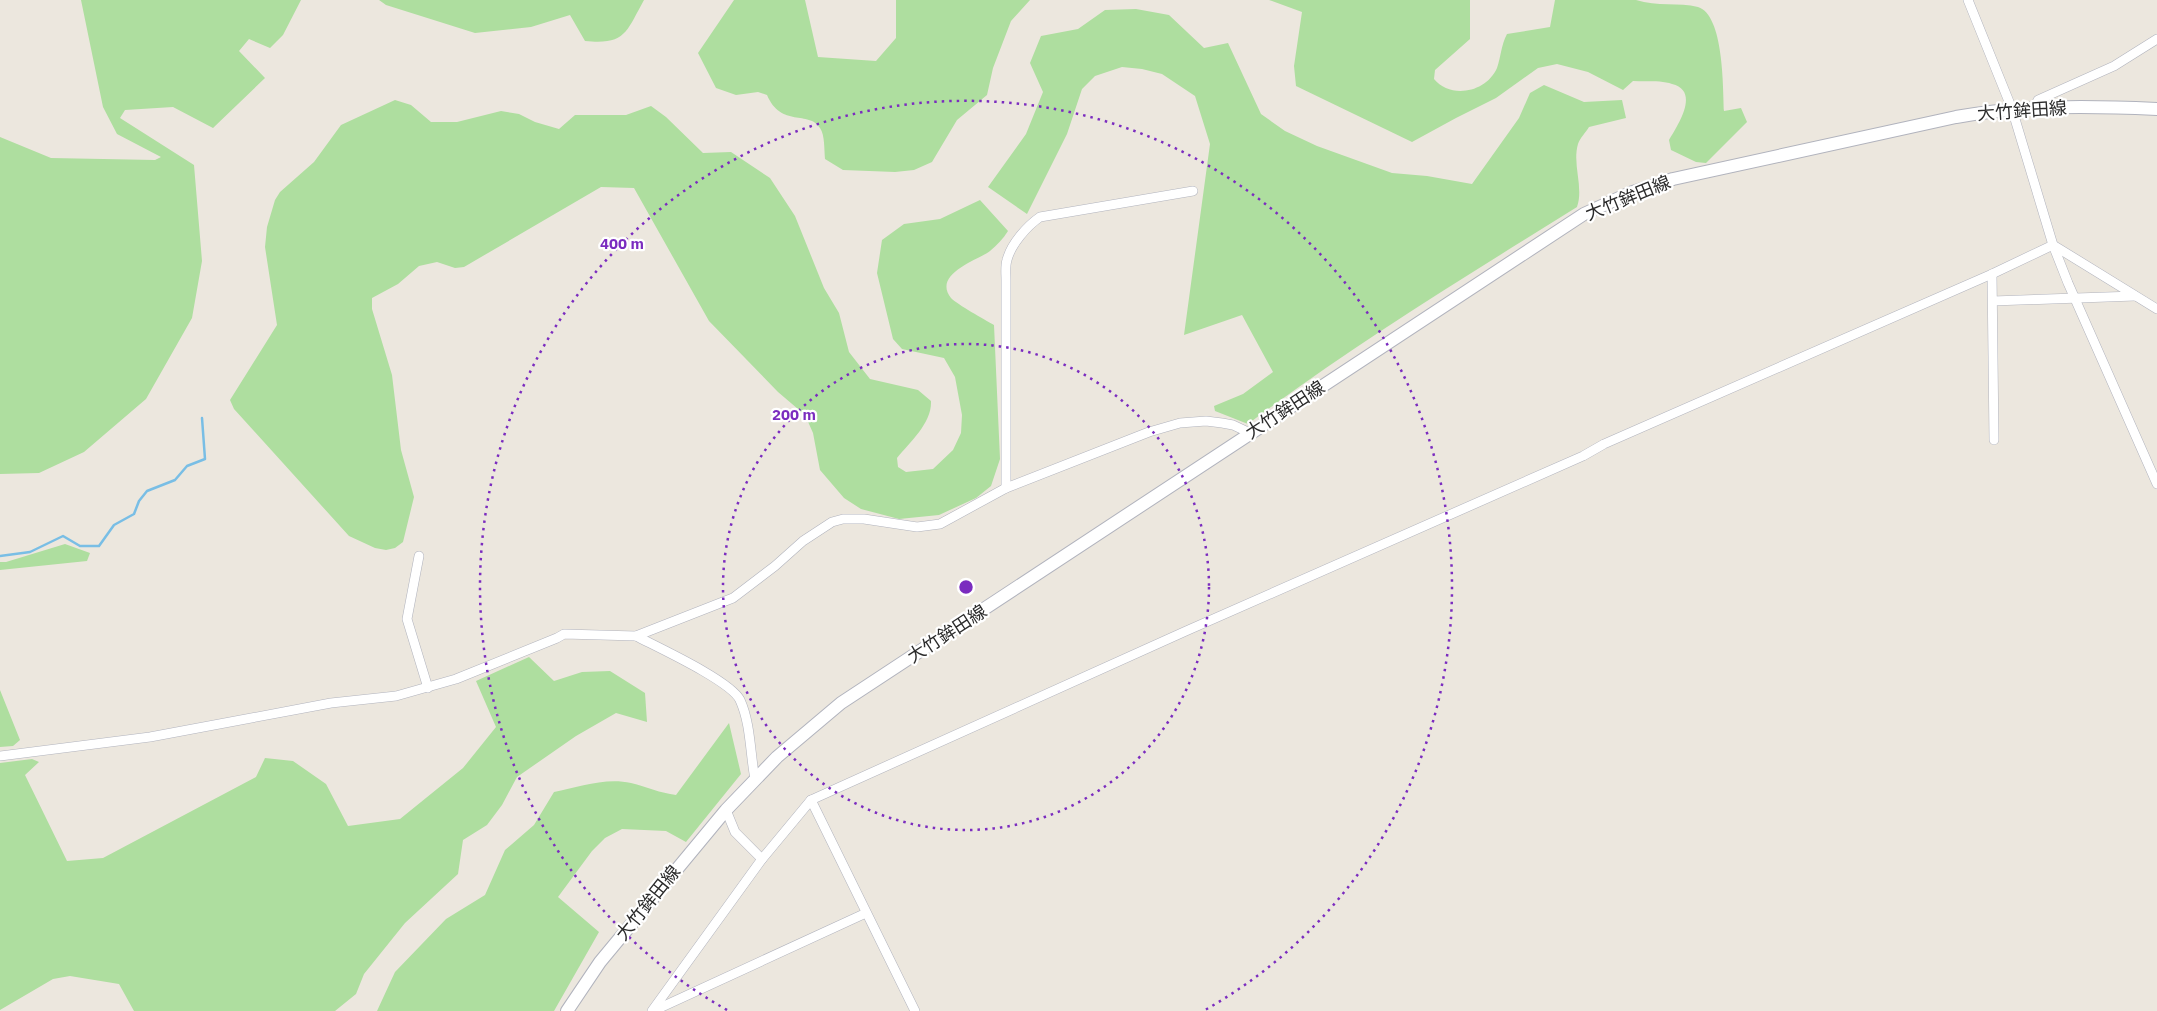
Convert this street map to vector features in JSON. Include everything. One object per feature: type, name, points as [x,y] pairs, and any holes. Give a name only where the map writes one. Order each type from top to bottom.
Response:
[{"type":"main road","name":"大竹鉾田線","points":[[568,1011],[600,962],[726,810],[790,746],[841,702],[1584,214],[1622,196],[1673,179],[1956,117],[2035,107],[2157,110]]},
{"type":"street","points":[[1968,0],[2012,109],[2053,245],[2157,484]]},
{"type":"street","points":[[2035,107],[2038,100],[2114,66],[2157,39]]},
{"type":"street","points":[[1006,488],[1006,272],[1007,258],[1011,249],[1032,222],[1040,217],[1193,191]]},
{"type":"street","points":[[652,1011],[762,859],[811,800],[1186,631],[1583,456],[1613,440],[1992,274],[2053,245]]},
{"type":"street","points":[[2053,245],[2157,309]]},
{"type":"street","points":[[1992,274],[1994,440]]},
{"type":"street","points":[[1993,301],[2135,296]]},
{"type":"street","points":[[0,756],[150,737],[331,704],[396,696],[456,679],[564,634],[610,637],[636,636],[733,598],[767,572],[803,540],[832,522],[853,518],[917,527],[933,525],[957,516],[1006,488],[1149,432],[1180,423],[1206,421],[1222,423],[1233,425],[1250,434]]},
{"type":"street","points":[[1569,454],[1583,456]]},
{"type":"street","points":[[419,556],[407,619],[428,688]]},
{"type":"street","points":[[636,636],[698,668],[729,688],[739,698],[745,716],[755,779]]},
{"type":"street","points":[[811,800],[915,1011]]},
{"type":"street","points":[[726,810],[735,832],[762,859]]},
{"type":"street","points":[[652,1011],[866,913]]},
{"type":"green space","points":[[81,0],[301,0],[283,35],[270,48],[249,39],[239,51],[265,78],[213,128],[173,107],[125,110],[120,118],[194,165],[202,261],[192,318],[146,399],[84,452],[39,473],[0,474],[0,137],[51,158],[155,160],[161,157],[117,134],[103,107]]},
{"type":"green space","points":[[379,0],[644,0],[623,34],[609,41],[599,42],[585,41],[570,15],[531,27],[475,33],[386,5]]},
{"type":"green space","points":[[734,0],[805,0],[818,57],[876,61],[896,38],[896,0],[1030,0],[1011,21],[993,68],[987,95],[957,120],[932,162],[914,170],[895,172],[843,170],[825,159],[823,135],[815,123],[780,112],[767,95],[758,92],[736,95],[716,88],[698,53]]},
{"type":"green space","points":[[1269,0],[1470,0],[1470,39],[1435,70],[1434,79],[1449,89],[1458,91],[1476,88],[1492,76],[1497,68],[1503,42],[1507,34],[1550,27],[1555,0],[1636,0],[1698,7],[1707,13],[1713,23],[1717,37],[1722,70],[1724,111],[1741,108],[1747,122],[1706,163],[1696,162],[1671,150],[1669,140],[1681,118],[1686,101],[1685,94],[1681,88],[1663,82],[1633,81],[1623,90],[1588,72],[1557,64],[1538,68],[1496,98],[1412,142],[1296,86],[1294,66],[1302,12]]},
{"type":"green space","points":[[1136,9],[1169,15],[1204,48],[1228,43],[1261,114],[1285,131],[1317,146],[1392,173],[1427,176],[1472,184],[1519,118],[1530,93],[1544,85],[1584,102],[1622,100],[1626,118],[1589,127],[1580,140],[1576,160],[1579,192],[1577,207],[1369,339],[1248,424],[1215,411],[1214,406],[1243,394],[1273,372],[1242,315],[1184,335],[1210,144],[1195,96],[1162,74],[1142,69],[1122,67],[1095,76],[1082,89],[1067,134],[1027,214],[988,187],[1026,134],[1043,92],[1030,63],[1041,36],[1078,29],[1105,10]]},
{"type":"green space","points":[[395,100],[411,105],[431,122],[457,122],[501,111],[519,114],[535,122],[559,129],[575,115],[626,115],[651,106],[666,117],[703,153],[731,152],[770,178],[795,216],[824,288],[839,313],[849,352],[870,379],[918,390],[931,401],[928,417],[924,424],[897,458],[898,467],[906,472],[933,469],[953,450],[961,433],[962,415],[955,377],[944,358],[902,349],[893,339],[877,273],[882,240],[904,224],[940,219],[980,200],[1008,231],[990,251],[967,263],[952,275],[947,282],[947,289],[954,301],[994,325],[1000,459],[991,486],[976,498],[939,515],[899,519],[861,509],[844,498],[820,470],[813,433],[805,415],[778,392],[709,321],[634,188],[601,187],[464,267],[455,268],[437,262],[419,266],[398,284],[372,298],[372,309],[392,375],[401,450],[414,497],[403,542],[395,548],[386,550],[375,548],[349,536],[234,409],[230,400],[277,325],[265,247],[267,227],[275,200],[280,192],[314,162],[341,125]]},
{"type":"green space","points":[[65,544],[90,553],[87,561],[0,570],[0,562],[6,562]]},
{"type":"green space","points":[[529,657],[554,681],[582,672],[610,671],[645,693],[647,722],[616,713],[576,736],[517,777],[502,805],[487,825],[463,840],[458,874],[405,923],[364,974],[356,994],[335,1011],[134,1011],[119,984],[70,976],[53,979],[0,1010],[0,763],[32,759],[39,762],[25,775],[67,861],[103,858],[256,777],[265,758],[293,761],[326,784],[348,826],[400,819],[463,768],[496,727],[476,681]]},
{"type":"green space","points":[[0,690],[20,740],[13,746],[0,747]]},
{"type":"green space","points":[[729,723],[741,774],[686,842],[666,831],[622,829],[605,838],[592,851],[558,897],[599,932],[554,1011],[377,1011],[395,972],[446,919],[485,895],[505,850],[534,825],[554,792],[592,783],[621,781],[676,795]]},
{"type":"waterway","points":[[0,556],[30,552],[63,536],[80,546],[99,546],[114,525],[134,514],[139,501],[147,491],[175,480],[187,466],[205,459],[202,418]]}]
